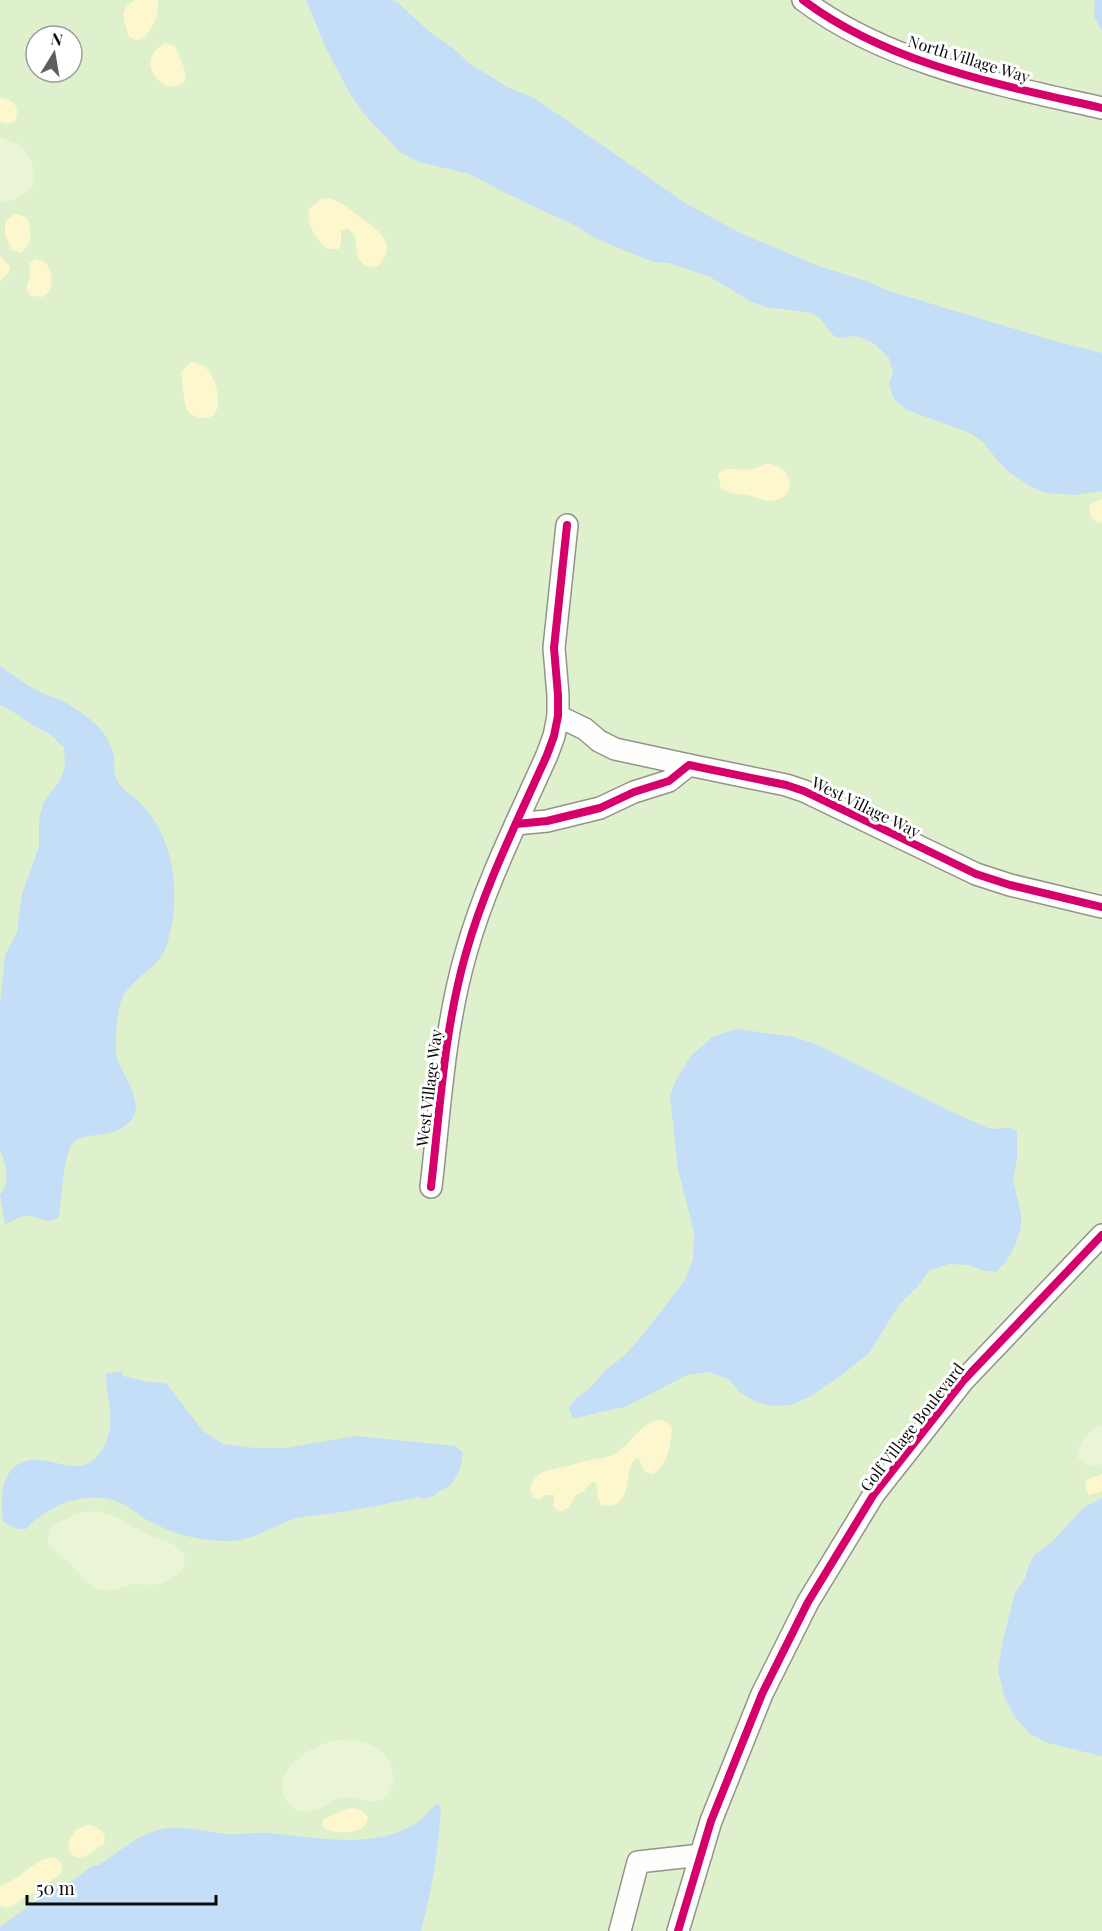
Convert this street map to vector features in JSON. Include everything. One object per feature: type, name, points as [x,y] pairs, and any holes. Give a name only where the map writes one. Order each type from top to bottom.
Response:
[{"type":"street","name":"North Village Way","points":[[803,0],[866,38],[928,64],[1000,85],[1102,108]]},
{"type":"street","name":"West Village Way","points":[[431,1187],[451,1020],[466,953],[488,889],[554,736],[558,716],[558,695],[554,648],[567,525]]},
{"type":"street","name":"West Village Way","points":[[558,716],[585,729],[599,741],[615,749],[786,785],[804,791],[976,874],[1010,885],[1102,907]]},
{"type":"street","points":[[516,824],[547,821],[600,808],[634,792],[669,781],[689,765]]},
{"type":"street","name":"Golf Village Boulevard","points":[[678,1931],[715,1811],[762,1694],[808,1602],[874,1494],[963,1381],[1102,1235]]},
{"type":"street","points":[[620,1931],[638,1862],[701,1855]]},
{"type":"green space","points":[[0,0],[1102,0],[1102,1931],[0,1931]]},
{"type":"green space","points":[[0,137],[17,144],[28,154],[33,167],[34,183],[27,193],[15,199],[0,202]]},
{"type":"green space","points":[[1102,1425],[1102,1464],[1089,1466],[1078,1458],[1080,1447],[1084,1437]]},
{"type":"green space","points":[[93,1511],[115,1517],[177,1547],[184,1557],[185,1563],[182,1569],[166,1582],[159,1584],[134,1584],[115,1590],[100,1590],[91,1585],[48,1543],[51,1527],[76,1514]]},
{"type":"green space","points":[[351,1739],[377,1748],[384,1754],[390,1764],[393,1777],[393,1784],[388,1795],[378,1801],[343,1798],[317,1810],[306,1812],[290,1806],[284,1796],[282,1786],[288,1769],[294,1762],[302,1755],[328,1742]]},
{"type":"sand","points":[[135,0],[158,0],[156,17],[152,26],[142,39],[136,40],[129,37],[124,20],[126,8]]},
{"type":"sand","points":[[165,43],[174,45],[184,69],[184,82],[177,86],[166,86],[155,76],[150,65],[154,53]]},
{"type":"sand","points":[[0,98],[9,100],[17,109],[14,122],[9,124],[0,122]]},
{"type":"sand","points":[[329,198],[349,209],[380,233],[387,245],[387,251],[377,267],[370,267],[361,262],[355,235],[348,228],[341,231],[339,249],[328,249],[316,237],[309,220],[309,209],[321,199]]},
{"type":"sand","points":[[18,214],[27,218],[30,227],[29,242],[20,253],[12,250],[5,234],[5,222]]},
{"type":"sand","points":[[0,256],[10,267],[9,272],[0,281]]},
{"type":"sand","points":[[35,259],[45,262],[50,270],[52,280],[50,291],[43,297],[31,296],[27,290],[30,277],[29,264]]},
{"type":"sand","points":[[194,362],[207,369],[215,383],[217,408],[214,415],[208,418],[193,415],[188,411],[186,405],[181,372]]},
{"type":"sand","points":[[765,464],[775,465],[787,475],[790,481],[786,495],[779,499],[766,501],[730,493],[721,488],[718,475],[724,470],[748,470]]},
{"type":"sand","points":[[1102,499],[1102,523],[1093,519],[1090,514],[1090,504]]},
{"type":"sand","points":[[656,1420],[666,1421],[672,1428],[670,1447],[665,1460],[653,1474],[644,1470],[637,1458],[632,1463],[620,1502],[601,1505],[596,1484],[593,1482],[576,1495],[569,1507],[563,1511],[557,1510],[553,1505],[555,1495],[546,1495],[540,1499],[534,1498],[530,1492],[534,1480],[541,1473],[613,1455],[643,1428]]},
{"type":"sand","points":[[1102,1474],[1102,1491],[1089,1495],[1085,1488],[1086,1480]]},
{"type":"sand","points":[[354,1808],[361,1810],[368,1817],[362,1827],[350,1832],[336,1832],[324,1828],[322,1822],[324,1819]]},
{"type":"sand","points":[[90,1825],[102,1832],[104,1844],[86,1856],[76,1858],[69,1851],[69,1841],[77,1830]]},
{"type":"sand","points":[[52,1857],[61,1863],[60,1875],[9,1908],[0,1906],[0,1887],[39,1861]]},
{"type":"water","points":[[306,0],[391,0],[397,2],[469,63],[509,88],[532,97],[685,203],[742,234],[819,266],[889,291],[1102,353],[1102,491],[1074,495],[1045,493],[1028,485],[1010,473],[983,442],[970,433],[907,410],[894,399],[889,385],[893,373],[889,358],[876,345],[863,338],[834,336],[812,313],[766,307],[752,302],[710,277],[669,263],[653,262],[597,239],[576,226],[470,174],[419,162],[400,152],[362,112],[349,92],[326,48]]},
{"type":"water","points":[[1095,0],[1102,0],[1102,31],[1094,17]]},
{"type":"water","points":[[0,666],[33,688],[73,707],[102,731],[113,753],[116,778],[125,790],[144,807],[155,821],[163,837],[173,872],[174,890],[171,927],[163,954],[128,989],[119,1008],[116,1051],[119,1064],[133,1094],[136,1109],[134,1117],[113,1132],[82,1138],[71,1146],[64,1170],[59,1217],[47,1221],[24,1216],[5,1224],[0,1195],[5,1184],[6,1167],[0,1150],[0,1004],[5,955],[17,932],[22,894],[39,847],[39,819],[43,803],[60,780],[65,766],[64,748],[50,734],[0,705]]},
{"type":"water","points":[[736,1029],[794,1037],[818,1045],[988,1128],[1009,1127],[1017,1131],[1017,1159],[1013,1179],[1021,1214],[1021,1228],[1015,1246],[1005,1263],[996,1272],[969,1265],[949,1264],[929,1271],[899,1305],[869,1353],[813,1395],[791,1405],[772,1406],[756,1402],[740,1392],[728,1379],[709,1372],[687,1375],[625,1407],[573,1419],[569,1408],[576,1398],[588,1390],[606,1370],[625,1355],[685,1280],[693,1259],[694,1232],[678,1169],[670,1097],[676,1080],[691,1056],[712,1037]]},
{"type":"water","points":[[122,1372],[123,1376],[166,1383],[203,1431],[223,1444],[255,1448],[286,1448],[356,1436],[456,1446],[463,1453],[460,1467],[450,1485],[434,1496],[298,1518],[239,1540],[209,1540],[177,1533],[147,1520],[116,1501],[104,1498],[67,1502],[44,1513],[26,1529],[17,1529],[3,1522],[4,1486],[11,1471],[17,1465],[35,1460],[64,1465],[83,1465],[92,1461],[100,1453],[106,1443],[110,1424],[106,1373]]},
{"type":"water","points":[[1102,1498],[1101,1756],[1048,1743],[1030,1734],[1014,1716],[1004,1696],[998,1671],[1002,1644],[1015,1593],[1025,1578],[1035,1554],[1051,1543],[1083,1508]]},
{"type":"water","points":[[437,1804],[441,1806],[437,1853],[421,1931],[0,1931],[0,1927],[36,1901],[77,1878],[92,1866],[99,1865],[135,1841],[158,1830],[184,1828],[227,1834],[268,1833],[362,1840],[399,1832],[417,1823]]},
{"type":"cycle path","points":[[803,0],[836,22],[871,41],[908,56],[985,81],[1102,108]]},
{"type":"cycle path","points":[[431,1187],[448,1040],[466,953],[492,878],[554,736],[558,716],[554,648],[567,525]]},
{"type":"cycle path","points":[[516,824],[547,821],[600,808],[634,792],[669,781],[689,765],[786,785],[804,791],[976,874],[1010,885],[1102,907]]},
{"type":"cycle path","points":[[678,1931],[711,1821],[762,1694],[808,1602],[874,1494],[963,1381],[1102,1235]]}]
